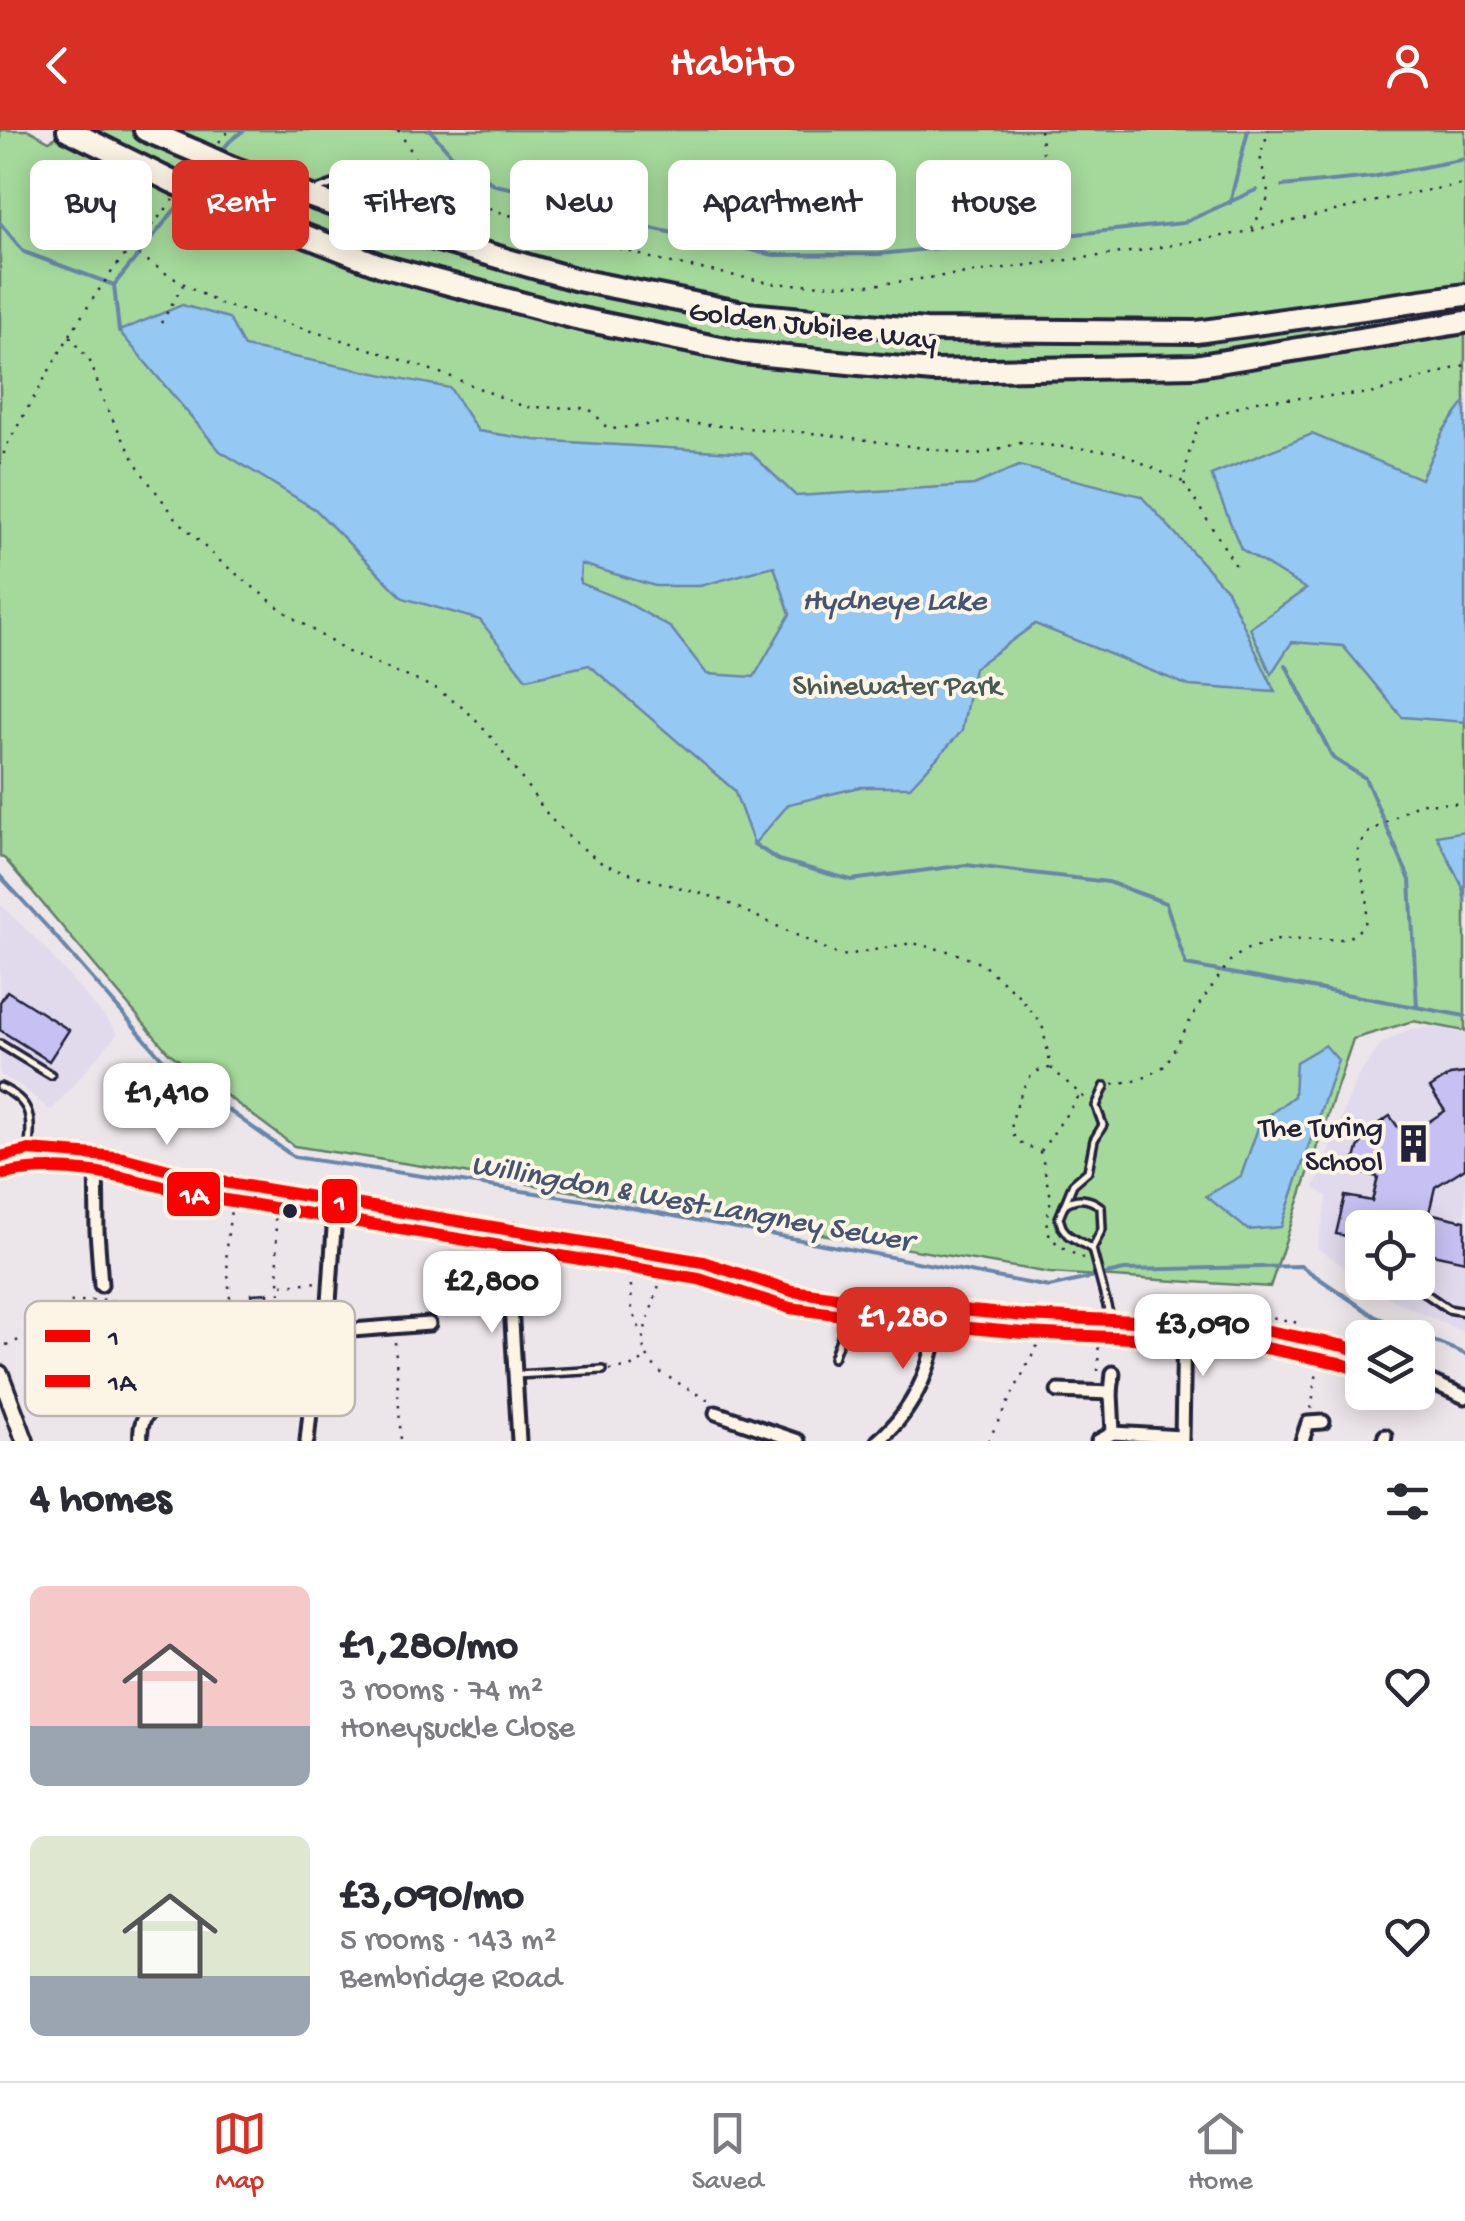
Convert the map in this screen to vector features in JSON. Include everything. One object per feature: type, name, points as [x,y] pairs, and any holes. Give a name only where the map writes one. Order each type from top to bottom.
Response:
[{"type":"highway","name":"Golden Jubilee Way","points":[[68,130],[172,186]]},
{"type":"highway","name":"Golden Jubilee Way","points":[[145,130],[219,160]]},
{"type":"highway","name":"Golden Jubilee Way","points":[[309,195],[393,227],[578,280],[748,314],[924,330],[1196,332],[1465,295]]},
{"type":"highway","name":"Golden Jubilee Way","points":[[309,237],[382,266],[576,318],[744,352],[933,370],[1194,366],[1465,322]]},
{"type":"main road","points":[[0,1374],[25,1441]]},
{"type":"street","points":[[0,1157],[29,1150],[123,1158],[199,1178],[704,1262],[792,1291],[938,1308],[1243,1326],[1345,1346]]},
{"type":"street","points":[[96,1155],[101,1286]]},
{"type":"street","points":[[329,1301],[336,1199]]},
{"type":"street","points":[[514,1230],[510,1288],[519,1441]]},
{"type":"street","points":[[878,1441],[910,1405],[925,1375],[937,1338],[938,1308]]},
{"type":"street","points":[[1098,1441],[1113,1433],[1182,1439],[1184,1322]]},
{"type":"street","points":[[355,1329],[428,1324]]},
{"type":"street","points":[[1113,1373],[1113,1433]]},
{"type":"street","points":[[1435,1384],[1465,1397]]},
{"type":"street","points":[[1058,1391],[1111,1393]]},
{"type":"street","points":[[716,1413],[798,1441]]},
{"type":"street","points":[[140,1441],[144,1416]]},
{"type":"street","points":[[307,1441],[310,1416]]},
{"type":"street","points":[[1302,1441],[1308,1424],[1322,1422]]},
{"type":"street","points":[[751,1441],[754,1427]]},
{"type":"lane","points":[[0,1044],[52,1075]]},
{"type":"lane","points":[[1104,1086],[1096,1106],[1102,1125],[1094,1140],[1088,1172],[1072,1184],[1059,1218],[1068,1236],[1092,1248],[1100,1271],[1106,1320]]},
{"type":"lane","points":[[0,1087],[18,1096],[27,1108],[32,1122],[29,1150]]},
{"type":"lane","points":[[1063,1206],[1080,1198],[1101,1207],[1102,1228],[1092,1248]]},
{"type":"lane","points":[[833,1358],[851,1299]]},
{"type":"lane","points":[[1435,1300],[1448,1309],[1465,1312]]},
{"type":"lane","points":[[515,1374],[603,1370]]},
{"type":"path","points":[[204,152],[230,130]]},
{"type":"path","points":[[398,130],[417,160]]},
{"type":"path","points":[[1040,130],[1044,160]]},
{"type":"path","points":[[1251,231],[1269,196],[1260,156],[1269,130]]},
{"type":"path","points":[[490,209],[661,261],[776,284],[873,285],[1138,252],[1465,184]]},
{"type":"path","points":[[152,219],[172,192]]},
{"type":"path","points":[[0,464],[70,336],[129,250]]},
{"type":"path","points":[[131,250],[218,302],[449,376],[525,407],[587,408],[611,428],[671,422],[823,434],[974,455],[1020,443],[1120,452],[1184,482],[1236,566]]},
{"type":"path","points":[[162,322],[183,283]]},
{"type":"path","points":[[70,336],[90,364],[105,405],[142,472],[176,518],[216,558],[290,616],[346,651],[436,689],[467,711],[492,738],[552,820],[604,864],[716,898],[841,956],[912,942],[982,964],[1000,977],[1042,1024],[1051,1068],[1090,1104],[1104,1086],[1140,1080],[1165,1066],[1199,1005],[1229,964],[1245,950],[1278,940],[1342,940],[1354,935],[1365,924],[1368,904],[1358,853],[1366,834],[1419,803],[1465,804]]},
{"type":"path","points":[[1184,482],[1200,421],[1255,401],[1375,393],[1465,365]]},
{"type":"path","points":[[1040,1152],[1015,1139],[1013,1118],[1024,1083],[1040,1069],[1051,1068]]},
{"type":"path","points":[[1080,1094],[1040,1152],[1052,1198],[1045,1222],[1048,1234],[1059,1248],[1084,1259]]},
{"type":"path","points":[[96,1169],[232,1201],[437,1232]]},
{"type":"path","points":[[230,1301],[226,1248],[232,1201]]},
{"type":"path","points":[[271,1206],[281,1301]]},
{"type":"path","points":[[454,1234],[513,1246]]},
{"type":"path","points":[[630,1258],[632,1311],[643,1336],[646,1358],[658,1371],[710,1402],[716,1413]]},
{"type":"path","points":[[643,1336],[665,1265]]},
{"type":"path","points":[[280,1286],[330,1281]]},
{"type":"path","points":[[101,1286],[112,1299]]},
{"type":"path","points":[[84,1301],[112,1299]]},
{"type":"path","points":[[988,1441],[1045,1330],[1046,1316]]},
{"type":"path","points":[[885,1317],[1008,1328]]},
{"type":"path","points":[[1106,1320],[1096,1371],[1113,1373]]},
{"type":"path","points":[[394,1326],[401,1441]]},
{"type":"path","points":[[6,1345],[25,1338]]},
{"type":"path","points":[[1308,1424],[1322,1341]]},
{"type":"path","points":[[603,1370],[628,1368],[646,1358]]},
{"type":"shaded area","points":[[0,904],[43,946],[118,1033],[51,1111],[20,1085],[0,1075]]},
{"type":"shaded area","points":[[1434,1027],[1465,1034],[1465,1333],[1393,1300],[1435,1300],[1435,1210],[1345,1210],[1345,1267],[1317,1248],[1328,1197],[1314,1188],[1357,1078],[1381,1044],[1410,1029]]},
{"type":"green space","name":"Shinewater Park","points":[[0,130],[29,130],[49,141],[70,130],[1465,130],[1465,1031],[1413,1021],[1353,1039],[1270,1287],[1050,1273],[294,1146],[168,1052],[0,856]]},
{"type":"water","name":"Hydneye Lake","points":[[182,305],[229,318],[244,347],[450,388],[478,431],[535,440],[751,453],[796,496],[974,485],[1019,466],[1141,496],[1227,590],[1275,692],[1189,686],[1035,624],[974,668],[962,731],[910,787],[860,787],[789,804],[754,844],[734,790],[589,665],[526,679],[480,620],[403,598],[316,510],[220,451],[119,331]],"holes":[[[581,564],[655,586],[700,586],[774,566],[790,614],[754,677],[707,674],[671,628],[624,601],[580,583]]]},
{"type":"water","points":[[1465,402],[1465,722],[1402,717],[1343,646],[1292,642],[1271,674],[1250,628],[1306,589],[1241,549],[1211,475],[1312,434],[1421,479],[1443,431]]},
{"type":"water","points":[[1465,831],[1465,903],[1462,886],[1437,836]]},
{"type":"water","points":[[1325,1045],[1338,1060],[1281,1227],[1248,1230],[1206,1196],[1241,1176],[1260,1122],[1294,1096],[1296,1062]]},
{"type":"building","points":[[7,991],[69,1030],[49,1061],[0,1030],[0,1002]]},
{"type":"building","name":"The Turing School","points":[[1465,1073],[1465,1168],[1435,1187],[1430,1210],[1345,1210],[1345,1236],[1336,1234],[1345,1196],[1372,1201],[1378,1177],[1352,1171],[1358,1148],[1370,1129],[1390,1116],[1405,1137],[1445,1111],[1430,1088],[1450,1075]]},
{"type":"building","name":"The Turing School","points":[[1435,1214],[1465,1221],[1465,1261],[1435,1255]]},
{"type":"building","points":[[268,1293],[269,1301],[252,1301],[252,1294]]},
{"type":"waterway","points":[[219,154],[244,130]]},
{"type":"waterway","points":[[430,130],[455,159],[495,185],[549,196],[646,227],[774,255],[880,254],[1183,223],[1256,190]]},
{"type":"waterway","points":[[1230,203],[1248,130]]},
{"type":"waterway","points":[[1282,186],[1372,177],[1465,159]]},
{"type":"waterway","points":[[114,285],[172,213]]},
{"type":"waterway","points":[[0,223],[24,252],[114,285]]},
{"type":"waterway","points":[[114,285],[119,331]]},
{"type":"waterway","points":[[1286,665],[1333,758],[1365,778],[1410,880],[1417,1007]]},
{"type":"waterway","points":[[754,844],[778,860],[851,880],[966,865],[1108,882],[1166,903],[1186,965],[1465,1016]]},
{"type":"waterway","name":"Willingdon & West Langney Sewer","points":[[0,876],[171,1069],[294,1157],[616,1205],[1049,1287],[1124,1270],[1301,1266],[1374,1316],[1465,1354]]},
{"type":"transit line","name":"1","points":[[0,1157],[29,1150],[123,1158],[199,1178],[703,1262],[792,1291],[1026,1316],[1243,1326],[1345,1346]]},
{"type":"transit line","name":"1A","points":[[4,1174],[52,1169],[101,1173],[196,1195],[699,1279],[790,1308],[1024,1333],[1241,1343],[1345,1365]]},
{"type":"place","name":"The Turing School","points":[[1413,1143]]}]
